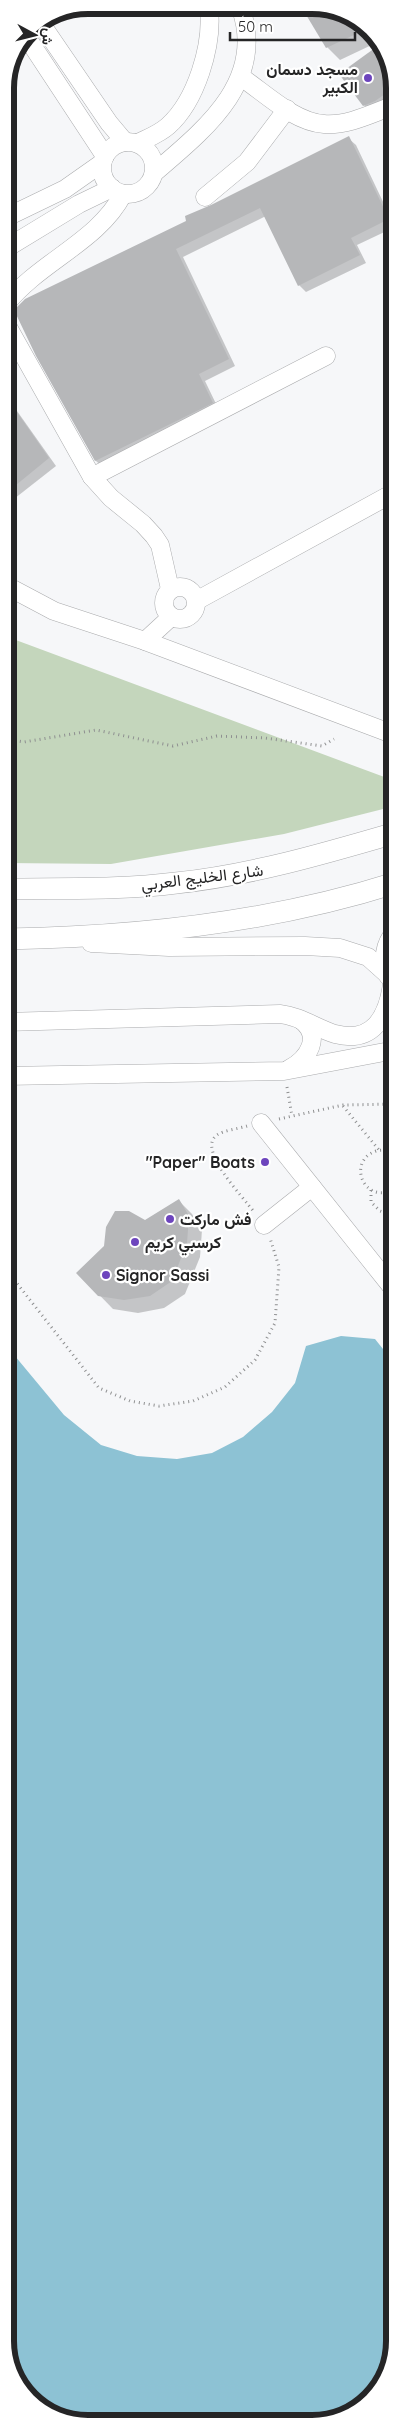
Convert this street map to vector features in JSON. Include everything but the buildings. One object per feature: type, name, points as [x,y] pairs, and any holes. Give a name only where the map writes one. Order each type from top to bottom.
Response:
[{"type":"main road","name":"شارع الخليج العربي","points":[[14,889],[127,886],[220,877],[266,869],[386,836]]},
{"type":"main road","points":[[14,939],[165,930],[224,923],[307,908],[386,886]]},
{"type":"street","points":[[14,214],[65,189],[103,160],[111,147],[132,142],[168,126],[181,110],[199,78],[209,43],[209,14]]},
{"type":"street","points":[[154,173],[204,128],[226,101],[241,77],[248,44],[242,14]]},
{"type":"street","points":[[14,244],[79,204],[117,191],[131,194],[143,190],[151,181],[154,173],[151,155],[109,123],[44,28]]},
{"type":"street","points":[[30,43],[103,160],[103,175],[117,191]]},
{"type":"street","points":[[241,77],[287,109],[311,122],[325,124],[350,121],[386,108]]},
{"type":"street","points":[[205,197],[247,162],[287,109]]},
{"type":"street","points":[[14,295],[32,275],[104,222],[117,191]]},
{"type":"street","points":[[14,338],[92,478],[111,498],[143,524],[160,545],[170,590]]},
{"type":"street","points":[[92,478],[326,356]]},
{"type":"street","points":[[196,601],[386,497]]},
{"type":"street","points":[[178,587],[186,588],[193,593],[196,601],[194,612],[188,617],[181,619],[171,617],[163,606],[164,597],[170,590],[178,587]]},
{"type":"street","points":[[14,590],[54,611],[145,641],[386,732]]},
{"type":"street","points":[[145,641],[171,617]]},
{"type":"street","points":[[30,939],[168,948],[305,946],[340,948],[368,957],[386,977]]},
{"type":"street","points":[[14,1023],[280,1014],[296,1018],[334,1034],[349,1036],[366,1032],[378,1025],[384,1016],[386,1006]]},
{"type":"street","points":[[284,1071],[308,1056],[311,1046],[312,1037],[310,1029],[296,1018]]},
{"type":"street","points":[[14,1076],[284,1071],[386,1052]]},
{"type":"street","points":[[261,1123],[386,1280]]},
{"type":"street","points":[[264,1225],[312,1187]]},
{"type":"path","points":[[14,740],[24,742],[96,730],[173,746],[217,736],[265,738],[322,746],[334,739]]},
{"type":"path","points":[[284,1071],[292,1116]]},
{"type":"path","points":[[14,1279],[99,1388],[130,1401],[159,1406],[193,1401],[225,1387],[255,1360],[274,1323],[279,1267],[270,1237],[264,1225],[214,1160],[210,1149],[212,1141],[216,1135],[292,1116],[343,1106],[386,1104]]},
{"type":"path","points":[[343,1106],[379,1150]]},
{"type":"path","points":[[386,1151],[379,1150],[369,1154],[361,1167],[360,1173],[364,1183],[371,1190],[382,1193],[386,1192]]},
{"type":"path","points":[[371,1190],[371,1202],[380,1211],[386,1213]]},
{"type":"green space","points":[[14,639],[386,778],[386,808],[284,834],[111,864],[14,863]]},
{"type":"water","points":[[341,1336],[375,1339],[386,1353],[385,2355],[381,2369],[368,2390],[345,2408],[331,2413],[317,2415],[74,2414],[51,2405],[32,2390],[19,2369],[14,2346],[14,1355],[64,1415],[101,1445],[137,1456],[177,1459],[212,1453],[243,1437],[272,1412],[295,1383],[306,1346]]},
{"type":"place","name":"مسجد دسمان الكبير","points":[[368,78]]},
{"type":"place","name":"\"Paper\" Boats","points":[[265,1162]]},
{"type":"place","name":"فش ماركت","points":[[170,1219]]},
{"type":"place","name":"كرسبي كريم","points":[[135,1242]]},
{"type":"place","name":"Signor Sassi","points":[[106,1275]]}]
